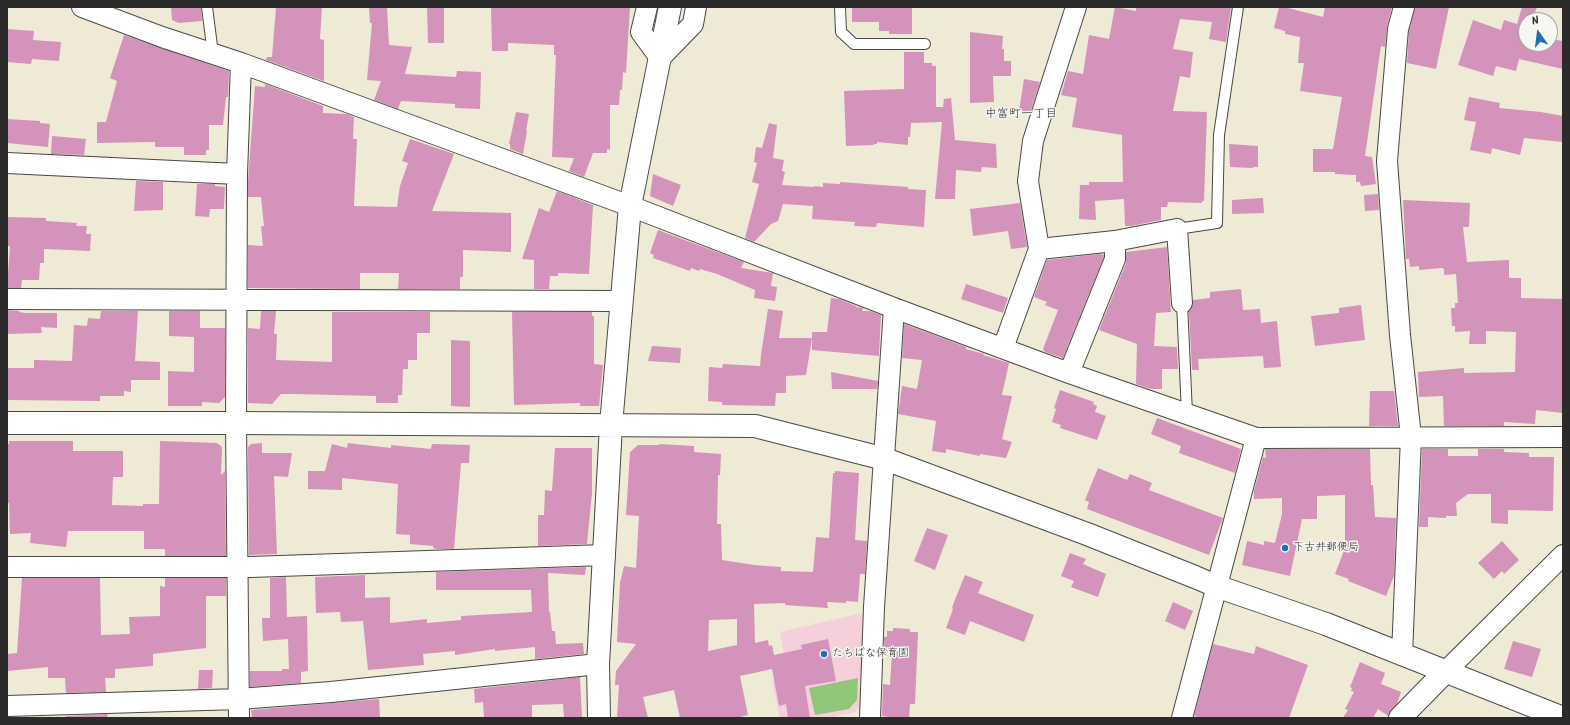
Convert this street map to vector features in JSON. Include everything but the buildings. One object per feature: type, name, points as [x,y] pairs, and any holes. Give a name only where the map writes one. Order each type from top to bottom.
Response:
[{"type":"street","points":[[82,7],[162,37],[241,63],[630,206],[894,308],[1069,373],[1256,438],[1563,437]]},
{"type":"street","points":[[647,7],[642,32],[660,58]]},
{"type":"street","points":[[599,718],[598,664],[611,425],[630,206],[670,7]]},
{"type":"street","points":[[660,58],[693,24],[696,7]]},
{"type":"street","points":[[1003,348],[1039,249],[1028,181],[1033,141],[1076,7]]},
{"type":"street","points":[[1402,654],[1411,438],[1400,334],[1387,161],[1398,29],[1404,7]]},
{"type":"street","points":[[239,718],[236,423],[237,174],[241,63]]},
{"type":"street","points":[[7,163],[237,174]]},
{"type":"street","points":[[1039,249],[1115,241],[1177,229],[1182,303]]},
{"type":"street","points":[[1069,373],[1115,259],[1115,241]]},
{"type":"street","points":[[7,299],[621,300]]},
{"type":"street","points":[[870,718],[874,607],[894,308]]},
{"type":"street","points":[[7,424],[236,423],[755,426],[885,459],[1087,534],[1216,586],[1326,624],[1563,718]]},
{"type":"street","points":[[1182,718],[1256,438]]},
{"type":"street","points":[[7,567],[238,566],[605,555]]},
{"type":"street","points":[[1400,718],[1563,555]]},
{"type":"street","points":[[7,706],[239,698],[332,692],[598,664]]},
{"type":"lane","points":[[207,7],[213,54]]},
{"type":"lane","points":[[840,7],[841,32],[854,44],[925,44]]},
{"type":"lane","points":[[1177,229],[1217,223],[1219,135],[1238,7]]},
{"type":"lane","points":[[1182,303],[1187,414]]},
{"type":"shaded area","name":"たちばな保育園","points":[[867,612],[862,704],[855,712],[829,718],[780,718],[772,680],[788,676],[780,632]]},
{"type":"green space","points":[[858,678],[857,700],[849,709],[815,715],[809,688]]},
{"type":"place","name":"下古井郵便局","points":[[1285,548]]},
{"type":"place","name":"たちばな保育園","points":[[824,654]]},
{"type":"district","name":"中富町一丁目","points":[[1021,115]]}]
